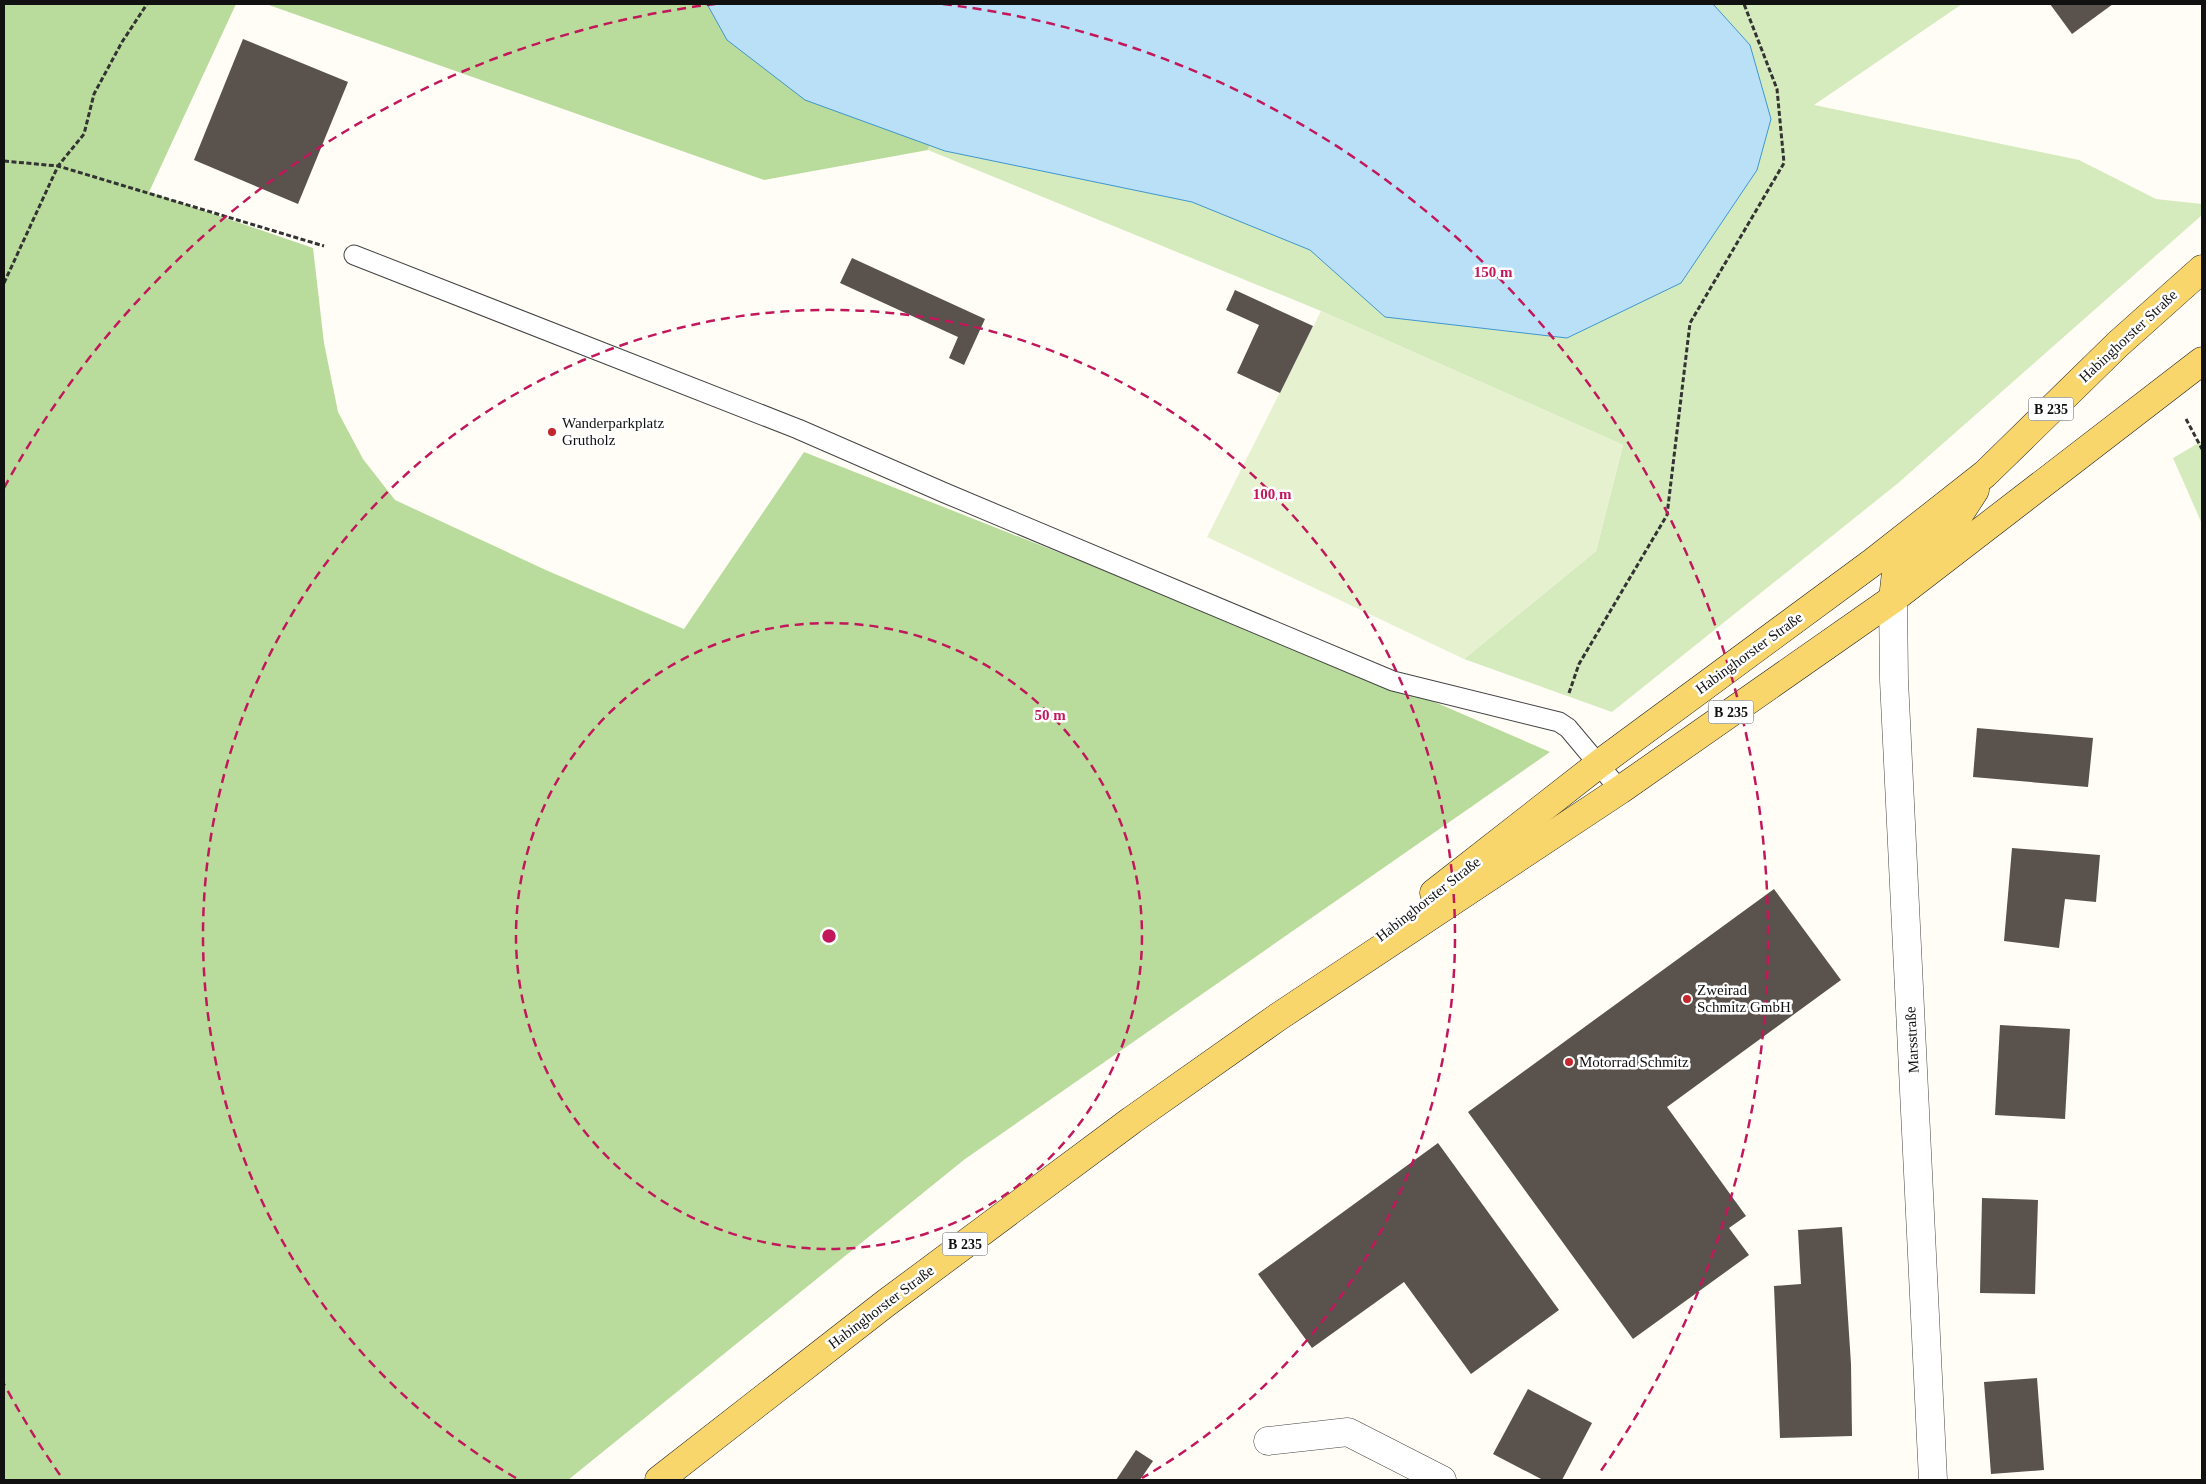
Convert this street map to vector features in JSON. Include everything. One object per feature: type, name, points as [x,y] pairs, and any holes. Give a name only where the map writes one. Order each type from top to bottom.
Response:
[{"type":"main road","name":"Habinghorster Straße","points":[[1278,1017],[1599,764],[1873,562],[1985,474],[2118,344],[2202,268]]},
{"type":"main road","name":"Habinghorster Straße","points":[[659,1480],[886,1303],[1132,1120],[1278,1017],[1620,790],[1893,599],[2202,360]]},
{"type":"main road","points":[[1893,599],[1896,572],[1953,524],[1985,474]]},
{"type":"street","name":"Marsstraße","points":[[1893,599],[1894,680],[1933,1480]]},
{"type":"street","points":[[1268,1441],[1348,1432],[1442,1480]]},
{"type":"lane","points":[[354,255],[798,429],[945,493],[1393,681],[1559,722],[1568,728],[1620,790]]},
{"type":"path","points":[[4,283],[58,166],[84,134],[94,94],[122,42],[148,4]]},
{"type":"path","points":[[1559,722],[1579,664],[1667,515],[1690,323],[1784,163],[1777,90],[1744,4]]},
{"type":"path","points":[[4,161],[58,166],[354,255]]},
{"type":"green space","points":[[4,4],[236,4],[149,192],[313,248],[324,343],[338,412],[363,459],[395,500],[548,571],[684,629],[804,452],[1400,687],[1550,752],[965,1159],[568,1480],[4,1480]]},
{"type":"green space","points":[[266,4],[969,4],[928,150],[764,180]]},
{"type":"green space","points":[[969,4],[1962,4],[1814,105],[2079,160],[2156,199],[2202,204],[2202,215],[1897,484],[1612,712],[1464,659],[1596,551],[1623,445],[1321,311],[928,150]]},
{"type":"green space","points":[[1321,311],[1623,445],[1596,551],[1464,659],[1207,537]]},
{"type":"green space","points":[[2202,441],[2202,524],[2173,458]]},
{"type":"water","points":[[707,4],[1713,4],[1750,45],[1771,119],[1757,170],[1681,283],[1567,338],[1385,317],[1310,250],[1192,202],[945,151],[805,100],[727,40]]},
{"type":"building","points":[[2050,4],[2113,4],[2072,34]]},
{"type":"building","points":[[243,39],[348,82],[298,204],[194,160]]},
{"type":"building","points":[[852,258],[985,319],[964,365],[949,358],[958,337],[840,283]]},
{"type":"building","points":[[1235,290],[1313,326],[1280,393],[1237,373],[1259,325],[1226,310]]},
{"type":"building","points":[[1977,728],[2093,738],[2088,787],[1973,777]]},
{"type":"building","points":[[2012,848],[2100,855],[2096,902],[2065,899],[2059,948],[2004,941]]},
{"type":"building","points":[[1774,889],[1841,980],[1667,1107],[1746,1216],[1729,1228],[1749,1255],[1633,1339],[1468,1112]]},
{"type":"building","points":[[2000,1025],[2070,1029],[2065,1119],[1995,1115]]},
{"type":"building","points":[[1438,1143],[1559,1310],[1471,1374],[1404,1282],[1312,1348],[1258,1274]]},
{"type":"building","points":[[1982,1198],[2038,1200],[2035,1294],[1980,1293]]},
{"type":"building","points":[[1842,1227],[1851,1364],[1852,1436],[1780,1438],[1774,1286],[1801,1284],[1798,1230]]},
{"type":"building","points":[[2037,1378],[2044,1470],[1991,1474],[1984,1382]]},
{"type":"building","points":[[1528,1389],[1592,1423],[1562,1480],[1543,1480],[1493,1454]]},
{"type":"building","points":[[1136,1450],[1153,1461],[1140,1480],[1116,1480]]},
{"type":"place","name":"Wanderparkplatz Grutholz","points":[[552,432]]},
{"type":"place","name":"Zweirad Schmitz GmbH","points":[[1687,999]]},
{"type":"place","name":"Motorrad Schmitz","points":[[1569,1062]]}]
